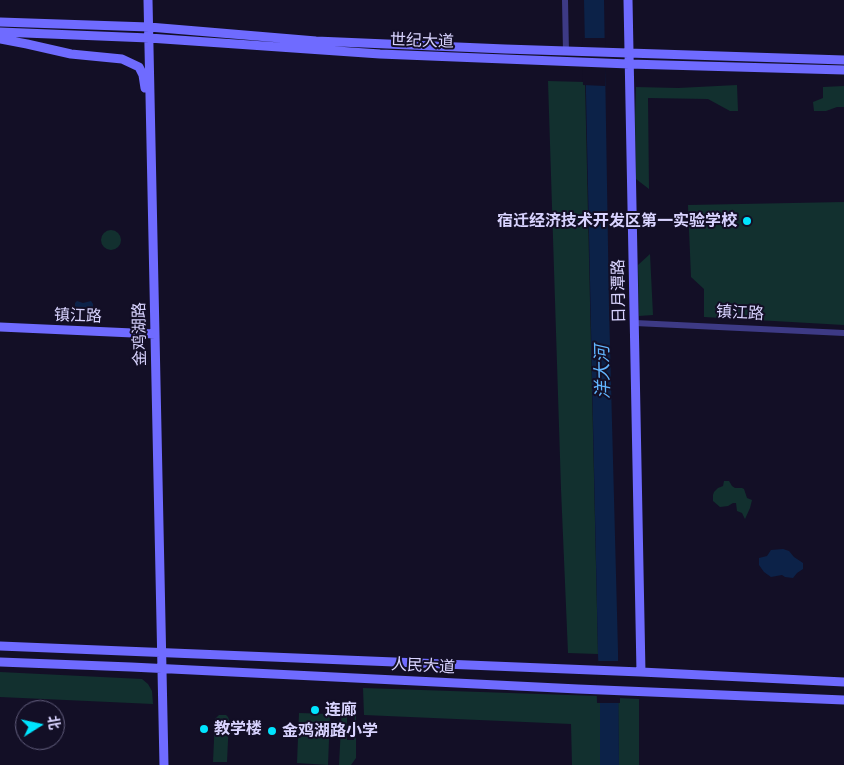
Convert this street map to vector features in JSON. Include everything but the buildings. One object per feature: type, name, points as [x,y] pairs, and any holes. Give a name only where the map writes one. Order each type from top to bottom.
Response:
[{"type":"street","name":"金鸡湖路","points":[[148,0],[164,765]]},
{"type":"street","points":[[565,0],[566,52]]},
{"type":"street","name":"日月潭路","points":[[628,0],[641,672]]},
{"type":"street","name":"世纪大道","points":[[0,22],[149,27],[316,41],[566,52],[844,60]]},
{"type":"street","name":"世纪大道","points":[[0,32],[149,38],[380,54],[844,70]]},
{"type":"street","points":[[0,39],[71,54],[122,59],[131,63],[139,68],[143,75],[150,116]]},
{"type":"street","name":"镇江路","points":[[635,323],[844,333]]},
{"type":"street","name":"镇江路","points":[[0,327],[154,334]]},
{"type":"street","name":"人民大道","points":[[0,646],[844,682]]},
{"type":"street","points":[[109,666],[114,657],[110,651]]},
{"type":"street","points":[[209,655],[203,663],[209,670]]},
{"type":"street","name":"人民大道","points":[[0,662],[844,700]]},
{"type":"green space","points":[[548,81],[585,82],[598,654],[568,653]]},
{"type":"green space","points":[[737,85],[738,111],[730,111],[708,99],[648,98],[649,189],[636,179],[636,87],[678,88]]},
{"type":"green space","points":[[844,86],[844,107],[837,107],[826,111],[814,111],[813,102],[823,98],[823,87]]},
{"type":"green space","points":[[844,202],[844,325],[704,317],[704,289],[691,277],[688,205]]},
{"type":"green space","points":[[111,230],[118,233],[121,240],[118,247],[111,250],[104,247],[101,240],[104,233]]},
{"type":"green space","points":[[650,254],[653,315],[639,316],[638,265]]},
{"type":"green space","points":[[724,481],[729,481],[735,488],[744,489],[747,498],[752,500],[745,519],[742,513],[737,511],[736,503],[720,507],[713,501],[714,492],[723,486]]},
{"type":"green space","points":[[0,672],[142,679],[152,691],[153,704],[0,697]]},
{"type":"green space","points":[[363,688],[598,696],[600,703],[600,765],[572,765],[571,724],[364,715]]},
{"type":"green space","points":[[618,698],[639,699],[639,765],[619,765]]},
{"type":"green space","points":[[335,704],[342,705],[347,709],[347,740],[354,740],[356,710],[356,758],[351,765],[339,765],[342,707],[335,706]]},
{"type":"green space","points":[[299,713],[330,714],[328,765],[297,763]]},
{"type":"green space","points":[[219,715],[226,715],[229,720],[227,762],[213,762],[215,719]]},
{"type":"water","name":"洋大河","points":[[584,0],[604,0],[619,765],[600,765]]},
{"type":"water","points":[[77,301],[83,303],[91,301],[93,308],[91,310],[79,309],[75,306]]},
{"type":"water","points":[[783,549],[789,551],[803,563],[803,569],[793,578],[782,575],[771,577],[759,565],[759,558],[767,556],[771,550]]},
{"type":"pier","points":[[582,38],[606,38],[605,86],[583,85]]},
{"type":"pier","points":[[596,661],[620,661],[620,703],[597,703]]},
{"type":"place","name":"宿迁经济技术开发区第一实验学校","points":[[747,221]]},
{"type":"place","name":"连廊","points":[[315,710]]},
{"type":"place","name":"教学楼","points":[[204,729]]},
{"type":"place","name":"金鸡湖路小学","points":[[272,731]]}]
